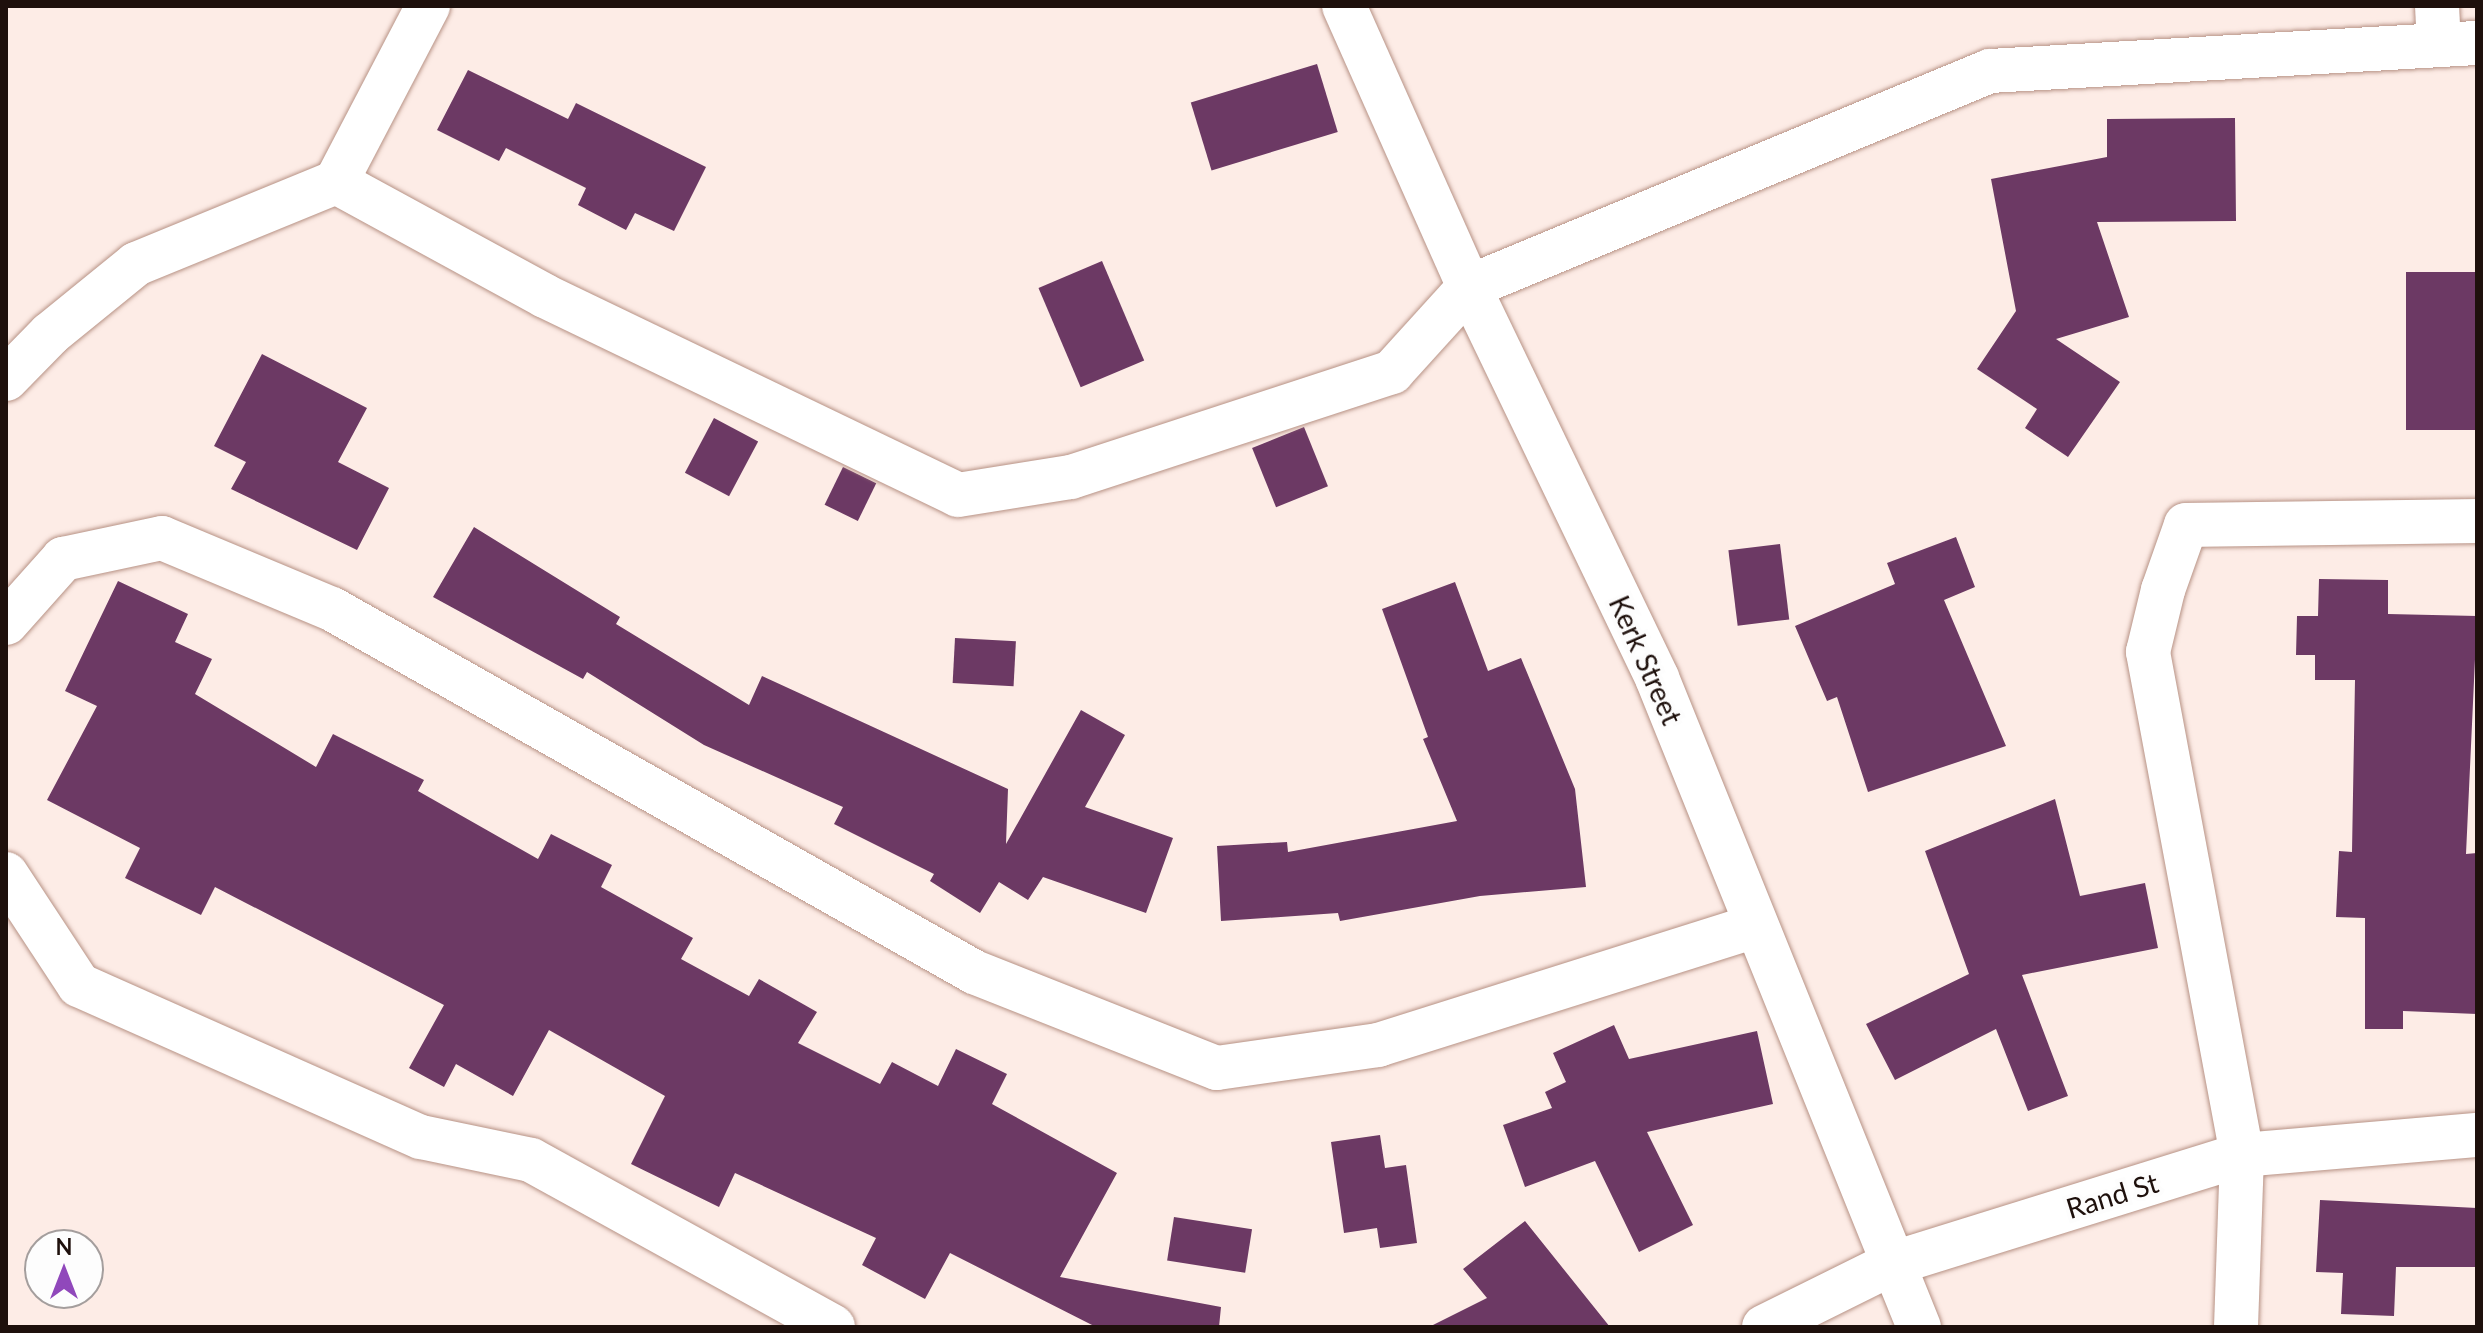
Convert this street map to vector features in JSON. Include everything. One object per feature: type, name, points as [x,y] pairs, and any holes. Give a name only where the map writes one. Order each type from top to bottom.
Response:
[{"type":"street","points":[[6,379],[50,334],[136,264],[336,182],[428,6]]},
{"type":"street","name":"Kerk Street","points":[[1344,6],[1469,287],[1657,678],[1919,1327]]},
{"type":"street","points":[[336,182],[545,296],[958,495],[1071,477],[1392,372],[1469,287],[1990,71],[2451,31]]},
{"type":"street","points":[[2236,1327],[2242,1155],[2148,652],[2186,525],[2477,521]]},
{"type":"street","points":[[6,623],[63,559],[162,538],[332,609],[974,972],[1217,1068],[1378,1045],[1756,926]]},
{"type":"street","points":[[6,874],[79,985],[421,1137],[531,1160],[833,1327]]},
{"type":"street","name":"Rand St","points":[[1764,1327],[1891,1264],[2242,1155],[2477,1135]]},
{"type":"building","points":[[1317,64],[1338,132],[1212,170],[1191,103]]},
{"type":"building","points":[[468,70],[568,119],[576,103],[706,167],[674,231],[635,213],[626,230],[578,205],[586,188],[506,148],[499,161],[437,130]]},
{"type":"building","points":[[2235,118],[2236,221],[2097,222],[2129,317],[2056,339],[2120,382],[2068,457],[2025,428],[2037,409],[1977,369],[2016,311],[1991,179],[2107,157],[2107,119]]},
{"type":"building","points":[[1102,261],[1144,360],[1081,387],[1038,288]]},
{"type":"building","points":[[2406,272],[2475,272],[2475,430],[2406,430]]},
{"type":"building","points":[[262,354],[367,408],[338,462],[389,488],[357,550],[231,489],[246,462],[214,446]]},
{"type":"building","points":[[714,418],[758,441],[729,496],[685,473]]},
{"type":"building","points":[[1304,427],[1328,486],[1276,507],[1252,448]]},
{"type":"building","points":[[843,467],[876,483],[858,521],[825,505]]},
{"type":"building","points":[[474,527],[620,617],[616,624],[749,705],[762,676],[1008,789],[1006,844],[1081,710],[1125,735],[1085,807],[1173,838],[1146,913],[1043,877],[1028,900],[999,882],[980,913],[930,881],[934,874],[834,824],[843,807],[704,745],[587,672],[583,679],[433,597]]},
{"type":"building","points":[[1956,537],[1975,587],[1944,600],[2006,746],[1868,792],[1837,697],[1827,701],[1795,626],[1895,584],[1887,563]]},
{"type":"building","points":[[1780,544],[1789,619],[1738,626],[1728,550]]},
{"type":"building","points":[[2319,579],[2388,580],[2388,614],[2477,616],[2466,854],[2477,853],[2477,1014],[2403,1011],[2403,1029],[2365,1029],[2365,918],[2336,917],[2339,851],[2352,852],[2355,680],[2315,680],[2315,655],[2296,655],[2297,616],[2318,616]]},
{"type":"building","points":[[118,581],[188,614],[175,642],[212,659],[195,694],[316,767],[333,734],[424,780],[418,791],[538,859],[551,834],[612,865],[601,887],[693,938],[681,959],[749,996],[759,979],[817,1012],[798,1043],[880,1084],[892,1062],[938,1086],[956,1049],[1007,1074],[992,1104],[1117,1173],[1060,1277],[1221,1307],[1219,1327],[1096,1327],[950,1253],[925,1299],[862,1265],[876,1238],[735,1173],[719,1207],[631,1164],[665,1096],[549,1030],[513,1096],[456,1064],[444,1087],[409,1068],[444,1005],[215,887],[201,915],[125,878],[140,848],[47,800],[97,706],[65,691]]},
{"type":"building","points":[[1455,582],[1488,671],[1521,658],[1575,789],[1586,887],[1480,896],[1340,921],[1338,913],[1221,921],[1217,846],[1287,842],[1288,852],[1457,821],[1423,739],[1428,737],[1382,609]]},
{"type":"building","points":[[955,638],[1016,641],[1014,686],[953,683]]},
{"type":"building","points":[[2055,799],[2080,896],[2145,883],[2158,948],[2022,975],[2068,1096],[2028,1111],[1996,1029],[1895,1080],[1866,1024],[1969,974],[1925,851]]},
{"type":"building","points":[[1614,1025],[1629,1059],[1757,1031],[1773,1104],[1647,1132],[1693,1225],[1639,1252],[1595,1161],[1525,1187],[1503,1125],[1552,1108],[1545,1092],[1566,1082],[1553,1053]]},
{"type":"building","points":[[1380,1135],[1385,1168],[1406,1165],[1417,1243],[1380,1248],[1377,1228],[1344,1233],[1331,1142]]},
{"type":"building","points":[[2320,1200],[2477,1208],[2477,1267],[2396,1267],[2394,1316],[2341,1314],[2343,1273],[2316,1272]]},
{"type":"building","points":[[1174,1217],[1252,1229],[1245,1273],[1167,1260]]},
{"type":"building","points":[[1525,1221],[1610,1327],[1429,1327],[1487,1298],[1463,1269]]}]
